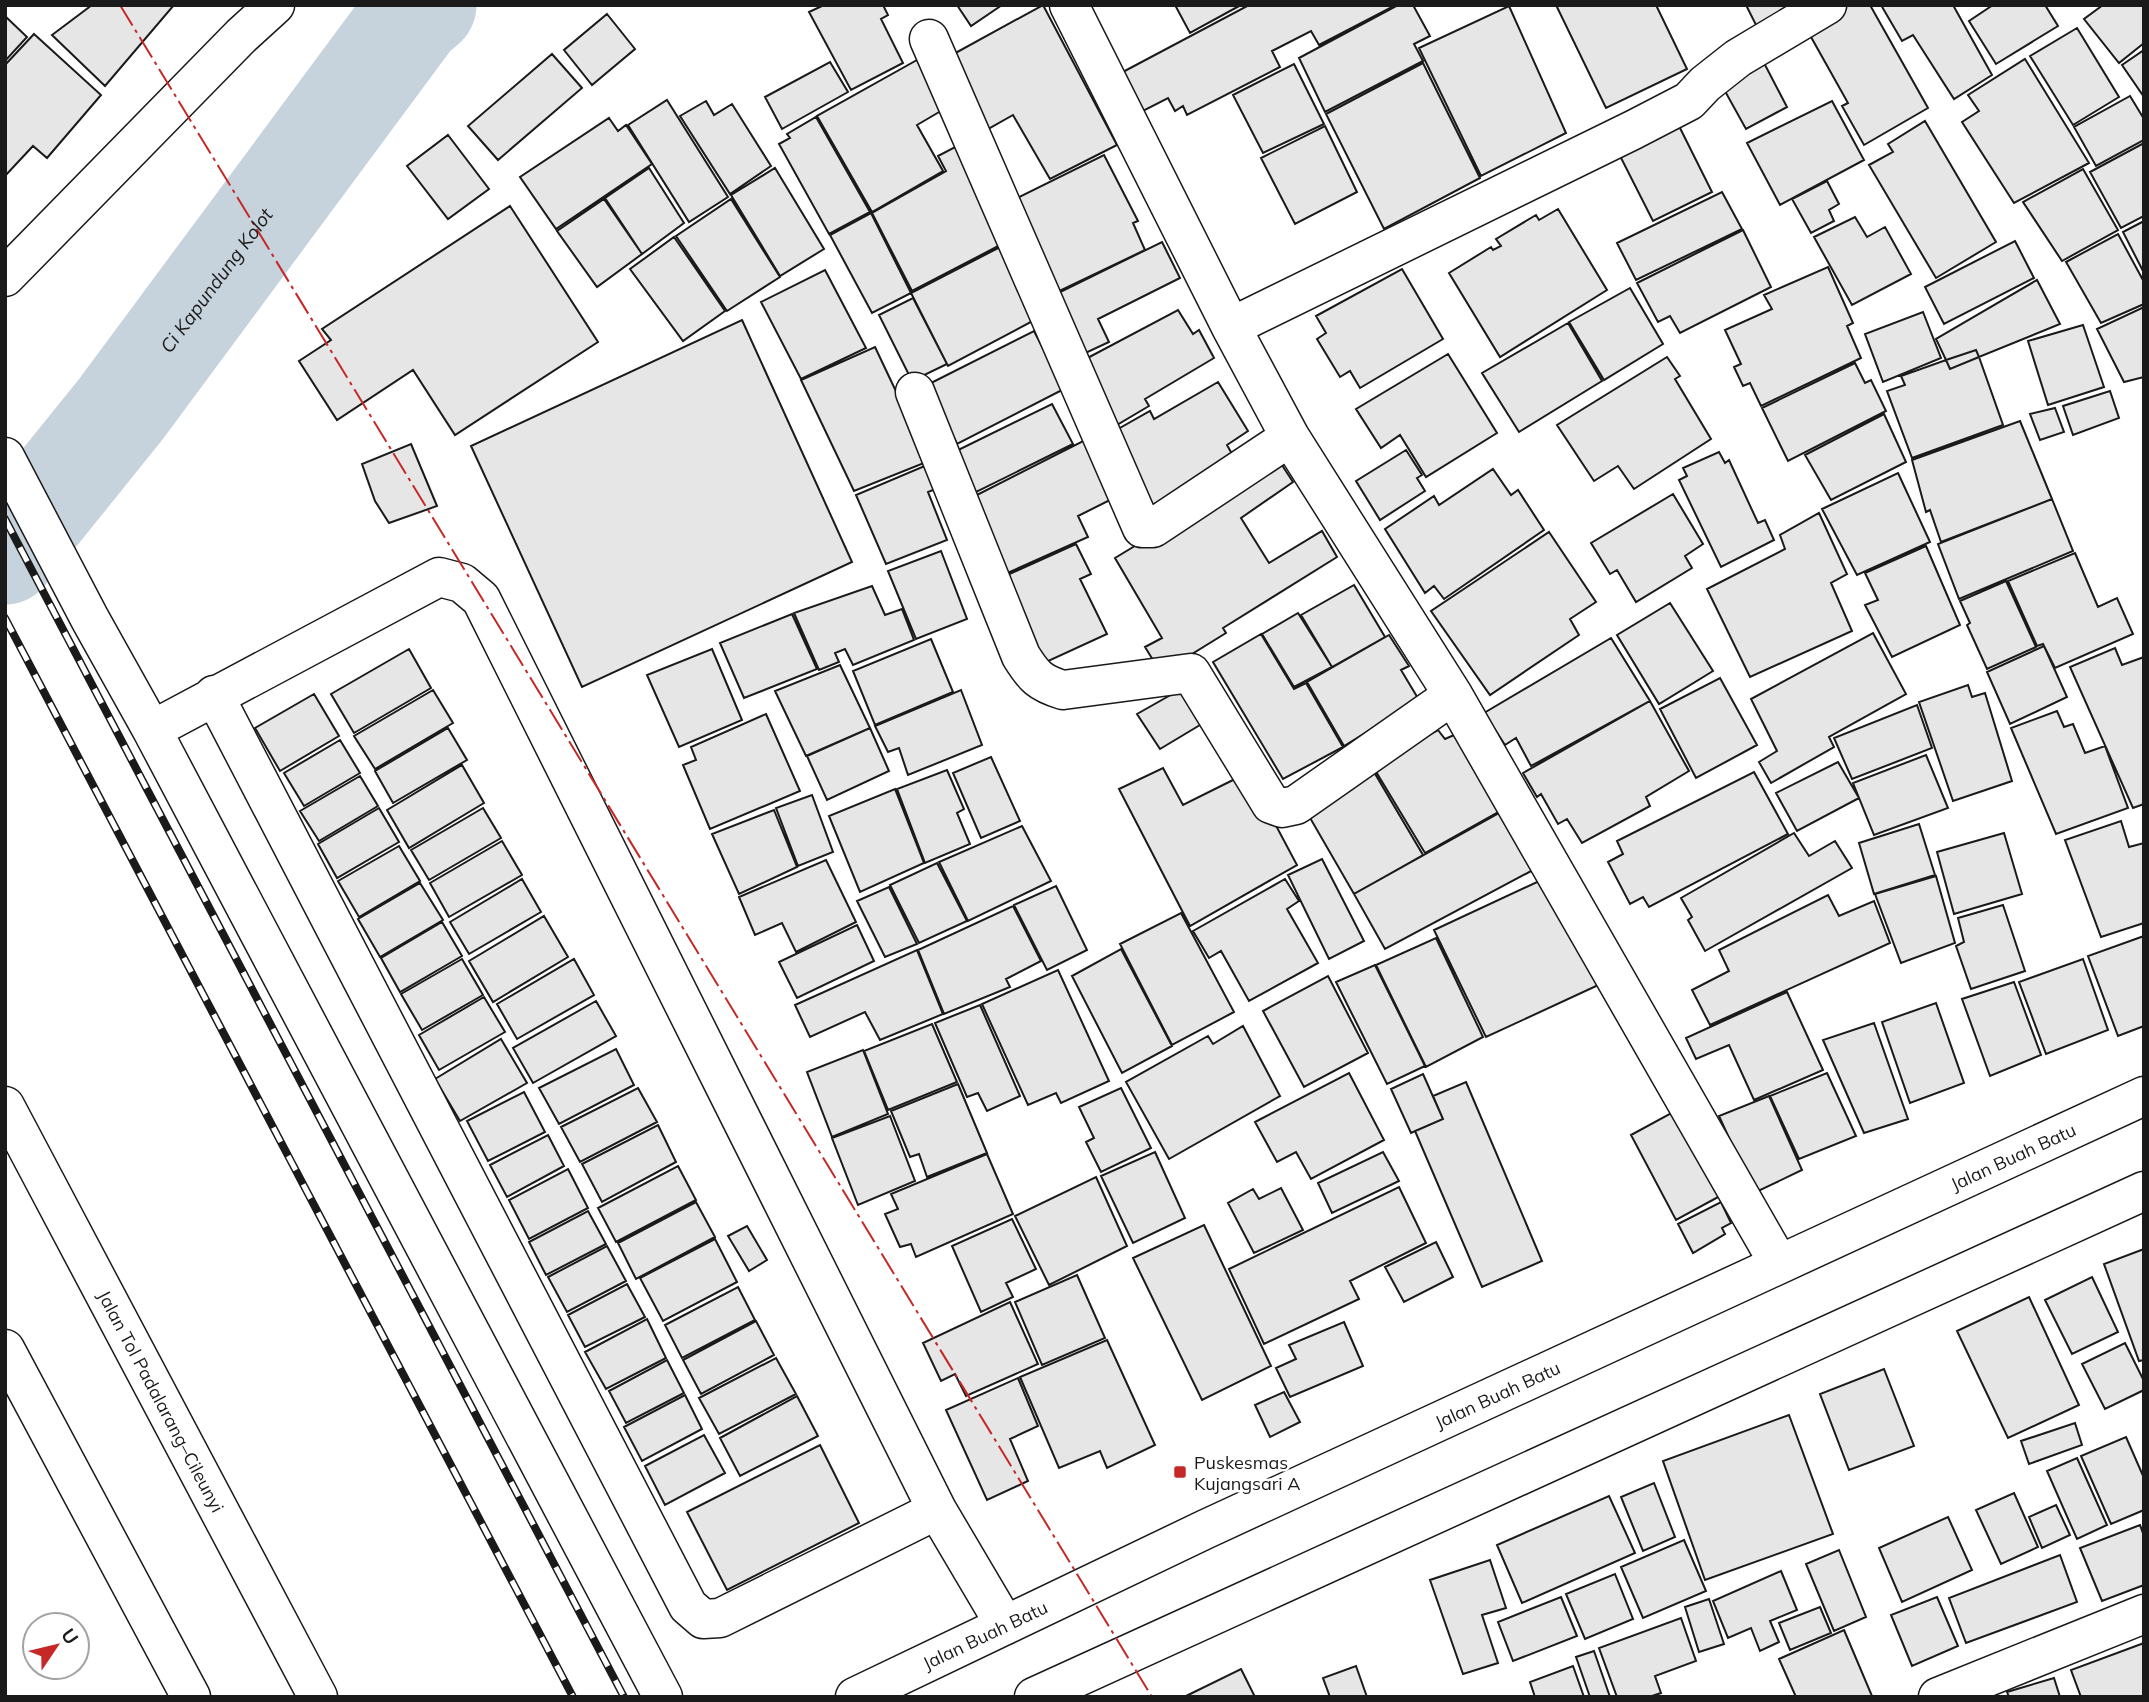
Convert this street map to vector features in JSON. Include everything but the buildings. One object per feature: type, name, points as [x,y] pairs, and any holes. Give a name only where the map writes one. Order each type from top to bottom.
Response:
[{"type":"main road","points":[[5,277],[241,36],[275,5]]},
{"type":"main road","points":[[1069,5],[1231,327],[1290,437],[1453,695],[1779,1264]]},
{"type":"main road","points":[[1231,327],[1689,101],[1705,84],[1738,58],[1826,5]]},
{"type":"main road","points":[[929,39],[1142,528],[1153,528],[1290,437]]},
{"type":"main road","points":[[915,392],[1021,656],[1031,672],[1044,684],[1063,690],[1191,673],[1271,804],[1282,808],[1296,805],[1453,695]]},
{"type":"main road","points":[[5,457],[663,1697]]},
{"type":"main road","points":[[152,730],[439,577],[462,583],[481,599],[937,1510],[1005,1625]]},
{"type":"main road","points":[[214,695],[688,1606],[703,1619],[720,1618],[937,1510]]},
{"type":"main road","points":[[5,1089],[81,1251]]},
{"type":"main road","name":"Jalan Buah Batu","points":[[855,1697],[1206,1529],[2144,1096]]},
{"type":"main road","name":"Jalan Tol Padalarang–Cileunyi","points":[[5,1106],[317,1696]]},
{"type":"main road","points":[[1034,1697],[2144,1191]]},
{"type":"main road","points":[[5,1349],[191,1697]]},
{"type":"main road","points":[[1938,1697],[2144,1614]]},
{"type":"waterway","name":"Ci Kapundung Kolot","points":[[5,553],[121,409],[412,16],[425,5]]},
{"type":"railway","points":[[5,519],[624,1697]]},
{"type":"railway","points":[[5,618],[573,1697]]},
{"type":"power","points":[[120,5],[1152,1697]]},
{"type":"place","name":"Puskesmas Kujangsari A","points":[[1180,1472]]}]
